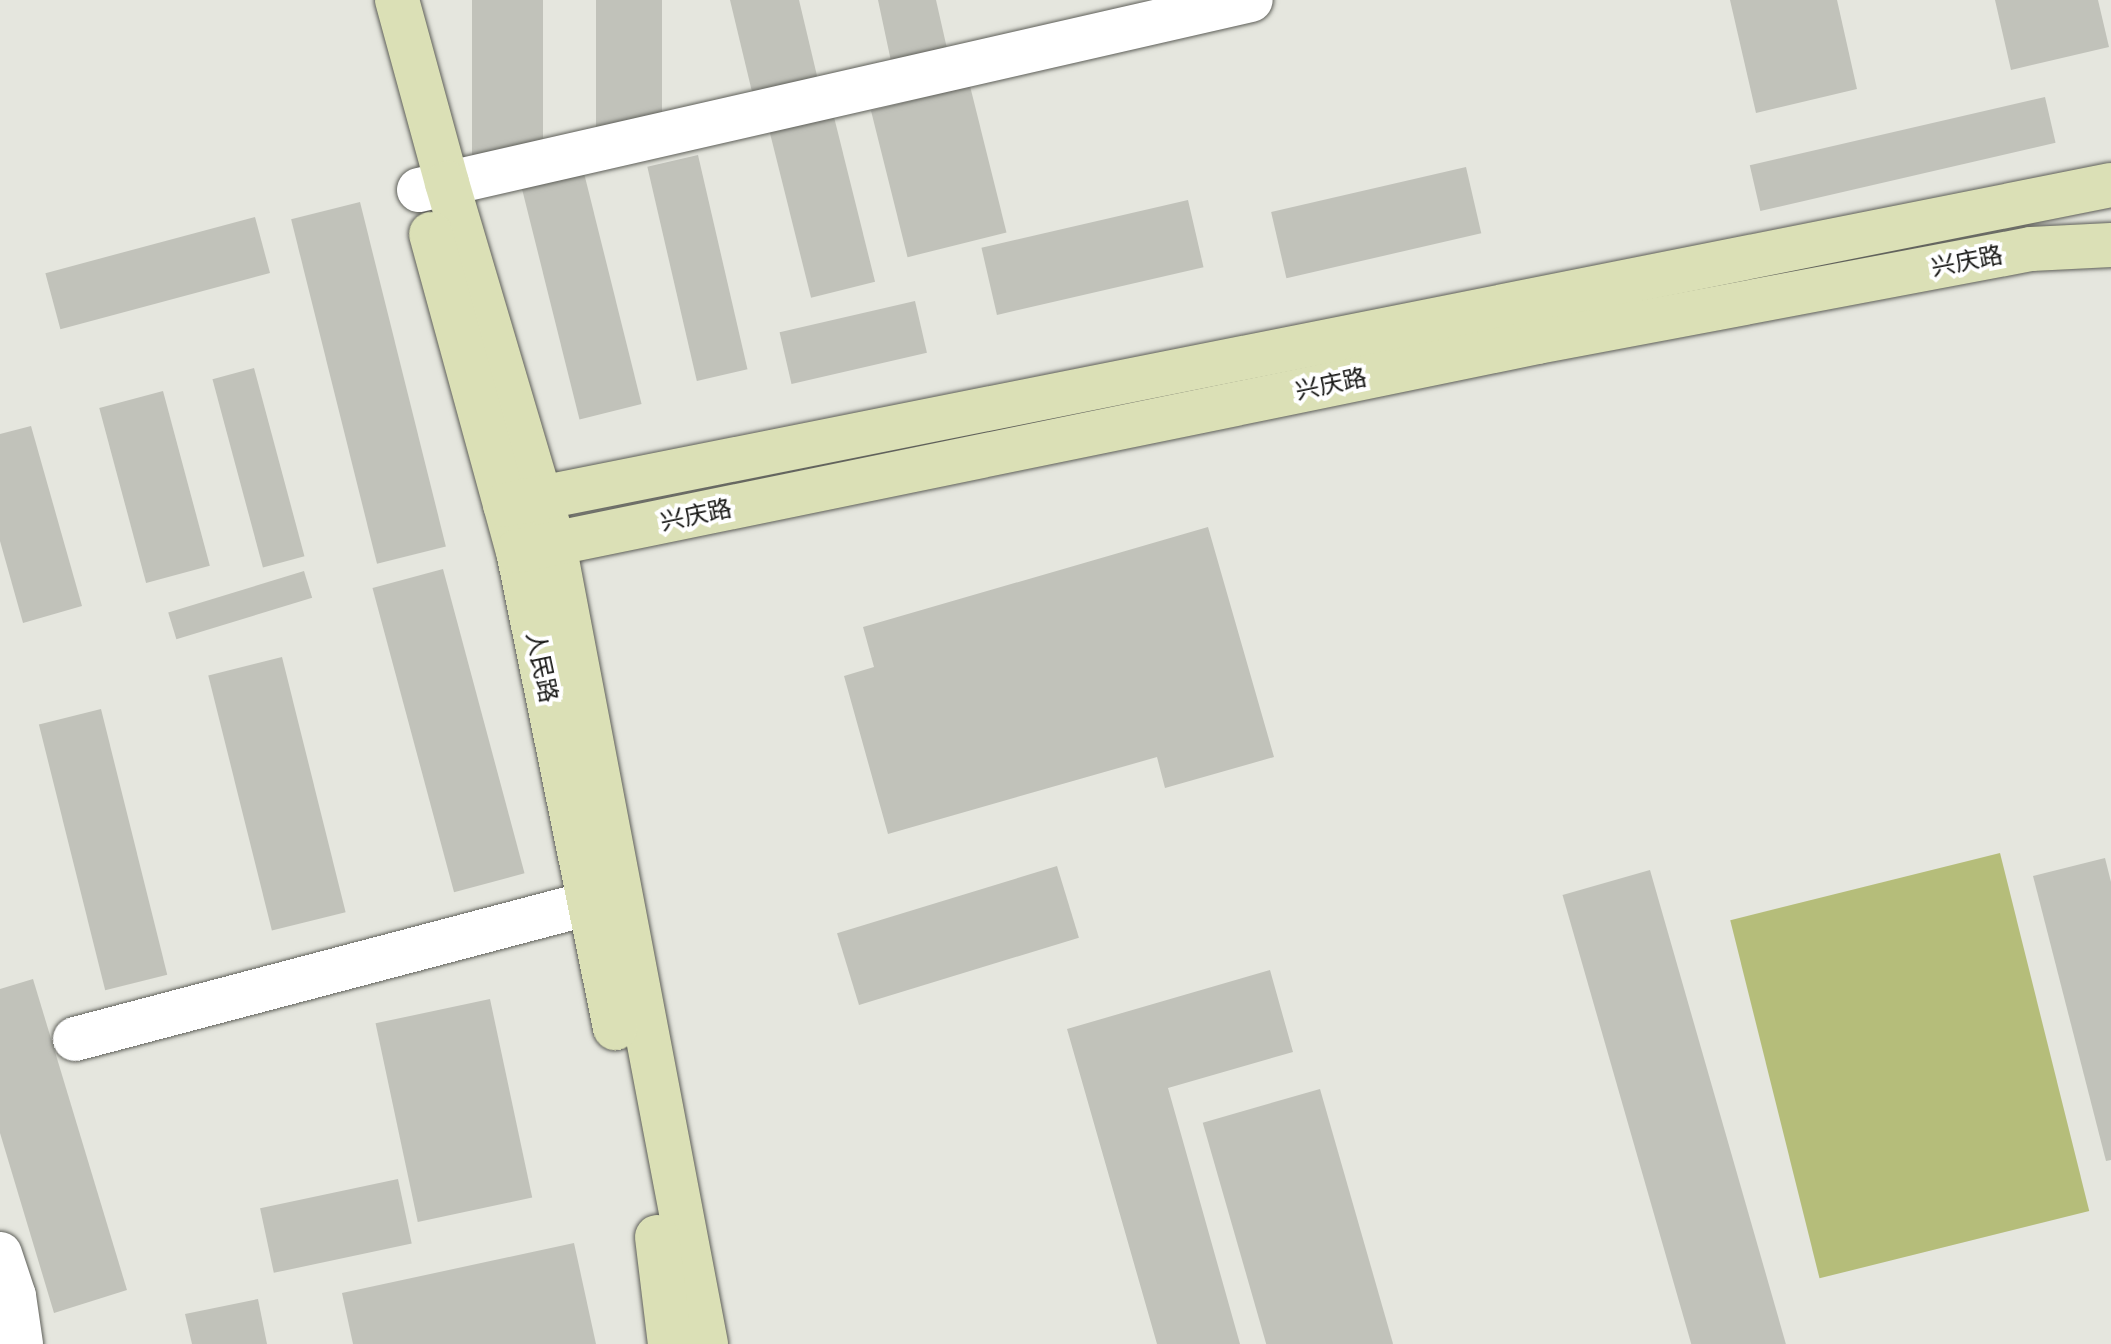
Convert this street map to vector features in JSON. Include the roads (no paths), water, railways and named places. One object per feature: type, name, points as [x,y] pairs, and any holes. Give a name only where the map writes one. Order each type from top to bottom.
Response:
[{"type":"main road","points":[[369,0],[433,186],[536,547],[706,1344]]},
{"type":"main road","points":[[397,0],[433,186]]},
{"type":"main road","points":[[522,502],[2111,185]]},
{"type":"main road","name":"兴庆路","points":[[536,547],[1538,342],[2031,249],[2111,245]]},
{"type":"main road","name":"人民路","points":[[536,547],[590,903],[662,1264],[670,1344]]},
{"type":"street","points":[[433,186],[1251,0]]},
{"type":"street","points":[[75,1039],[590,903]]},
{"type":"street","points":[[0,1254],[14,1296],[21,1344]]}]
